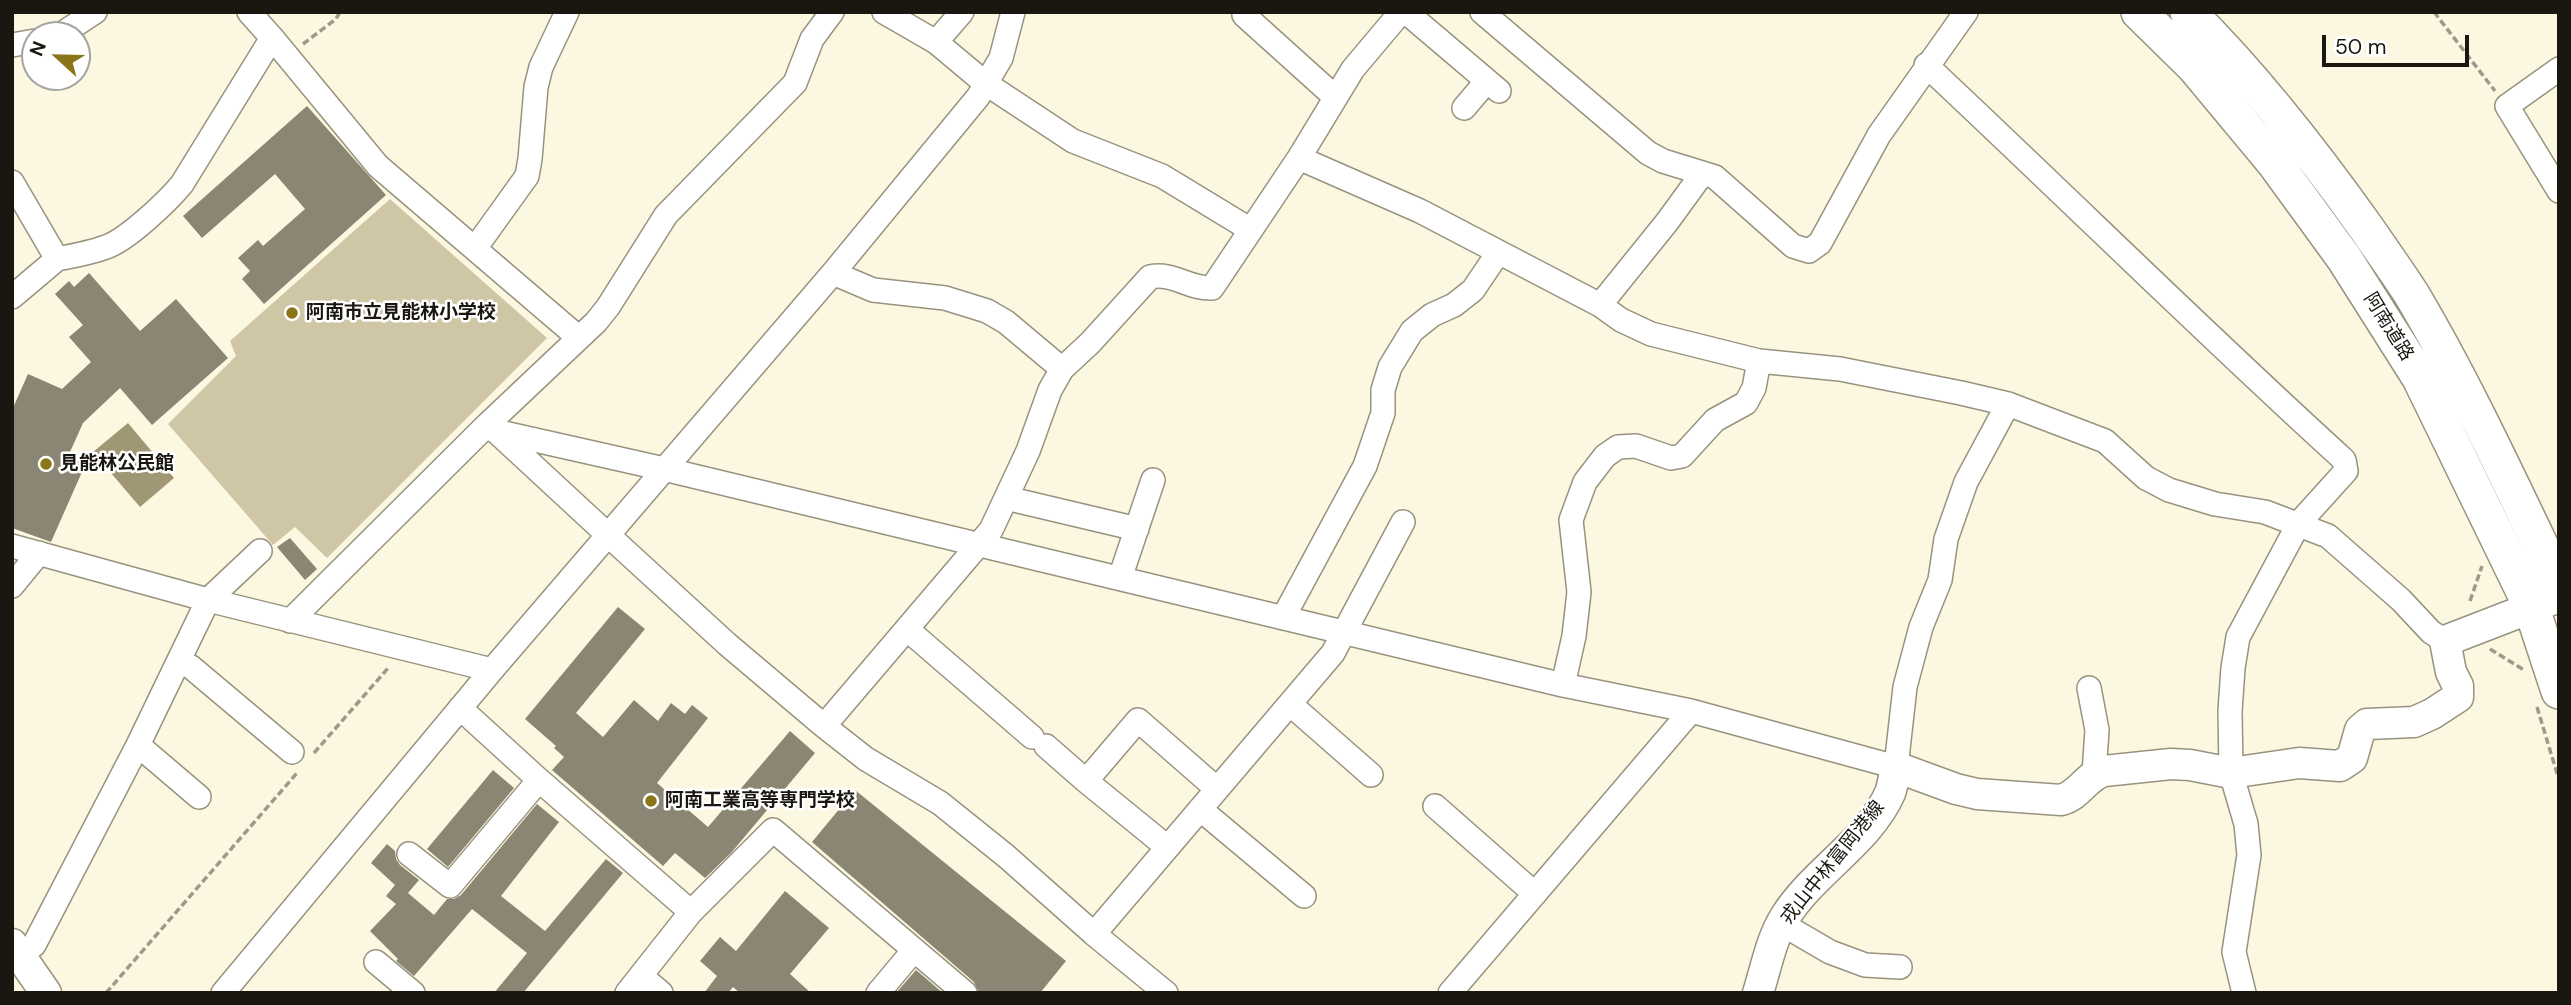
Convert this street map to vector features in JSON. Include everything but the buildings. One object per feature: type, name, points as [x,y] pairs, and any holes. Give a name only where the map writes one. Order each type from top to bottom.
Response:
[{"type":"highway","name":"阿南道路","points":[[2139,12],[2195,67],[2274,162],[2344,258],[2420,379],[2545,601],[2547,695]]},
{"type":"highway","name":"阿南道路","points":[[2188,12],[2217,40],[2273,105],[2342,194],[2410,293],[2452,366],[2559,584]]},
{"type":"main road","points":[[1896,767],[1977,794],[2061,800],[2072,797],[2094,774],[2104,771],[2171,764],[2231,773],[2299,763],[2340,766],[2352,758],[2360,730],[2367,724],[2414,722],[2458,697],[2458,686],[2451,672],[2445,641],[2545,601]]},
{"type":"main road","name":"戎山中林富岡港線","points":[[1758,993],[1782,924],[1798,900],[1873,820],[1890,793],[1896,767]]},
{"type":"main road","points":[[16,950],[46,993]]},
{"type":"street","points":[[249,12],[379,166],[579,338]]},
{"type":"street","points":[[476,247],[527,176],[536,87],[541,66],[567,12]]},
{"type":"street","points":[[290,621],[491,427],[608,307],[666,215],[795,83],[812,39],[832,12]]},
{"type":"street","points":[[884,12],[936,42],[985,83],[1073,141],[1162,176],[1251,230]]},
{"type":"street","points":[[936,42],[961,12]]},
{"type":"street","points":[[223,993],[492,670],[833,273],[978,97],[1000,58],[1013,12]]},
{"type":"street","points":[[1246,12],[1244,15],[1335,97]]},
{"type":"street","points":[[824,726],[991,530],[1028,451],[1050,390],[1062,369],[1090,343],[1150,277],[1164,274],[1199,289],[1212,288],[1299,158],[1353,69],[1402,12],[1493,86],[1464,108]]},
{"type":"street","points":[[1482,12],[1648,153],[1663,161],[1715,177],[1793,246],[1809,251],[1820,243],[1879,135],[1966,12]]},
{"type":"street","points":[[12,297],[57,260],[107,247],[121,239],[170,198],[182,184],[267,47],[281,47]]},
{"type":"street","points":[[1926,65],[2226,352],[2344,460],[2346,471],[2299,523],[2238,637],[2230,711],[2231,773],[2246,824],[2249,855],[2235,952],[2244,993]]},
{"type":"street","points":[[2559,69],[2507,106],[2559,191]]},
{"type":"street","points":[[1299,158],[1420,211],[1651,334],[1759,361],[1840,369],[2008,404],[2105,441],[2146,478],[2169,490],[2215,504],[2265,512],[2328,536],[2401,600],[2431,632],[2445,641]]},
{"type":"street","points":[[1600,305],[1702,174]]},
{"type":"street","points":[[12,182],[57,260]]},
{"type":"street","points":[[1283,618],[1365,466],[1383,413],[1383,390],[1390,367],[1412,331],[1432,315],[1454,305],[1474,290],[1498,253]]},
{"type":"street","points":[[833,273],[873,290],[945,298],[987,312],[1006,322],[1062,369]]},
{"type":"street","points":[[1563,685],[1574,636],[1579,592],[1571,520],[1585,482],[1605,456],[1618,447],[1636,446],[1671,458],[1682,456],[1715,420],[1746,403],[1754,388],[1759,361]]},
{"type":"street","points":[[491,427],[1563,685],[1691,711],[1896,767],[1905,687],[1921,627],[1940,580],[1946,539],[1966,482],[2008,404]]},
{"type":"street","points":[[491,427],[727,644],[824,726],[866,759],[940,803],[1166,993]]},
{"type":"street","points":[[1120,578],[1153,480]]},
{"type":"street","points":[[1006,498],[1137,529]]},
{"type":"street","points":[[1094,934],[1333,653],[1404,522]]},
{"type":"street","points":[[12,546],[208,600],[492,670]]},
{"type":"street","points":[[16,950],[34,945],[138,745],[208,600],[260,551]]},
{"type":"street","points":[[12,586],[39,553]]},
{"type":"street","points":[[908,630],[1167,847]]},
{"type":"street","points":[[179,661],[191,667],[301,759]]},
{"type":"street","points":[[2088,688],[2096,730],[2094,774]]},
{"type":"street","points":[[1290,704],[1371,775]]},
{"type":"street","points":[[460,708],[691,912]]},
{"type":"street","points":[[1450,993],[1691,711]]},
{"type":"street","points":[[1086,781],[1138,720],[1217,789]]},
{"type":"street","points":[[138,745],[199,797]]},
{"type":"street","points":[[409,854],[450,886],[539,780]]},
{"type":"street","points":[[1435,806],[1535,894]]},
{"type":"street","points":[[1200,809],[1304,896]]},
{"type":"street","points":[[661,993],[634,984],[691,912],[773,830],[965,993]]},
{"type":"street","points":[[1782,924],[1829,953],[1865,965],[1900,967]]},
{"type":"street","points":[[878,993],[914,950]]},
{"type":"street","points":[[376,962],[413,993]]},
{"type":"path","points":[[281,47],[336,19],[340,12]]},
{"type":"path","points":[[2434,12],[2507,106]]},
{"type":"path","points":[[2470,601],[2484,561]]},
{"type":"path","points":[[106,993],[301,759],[391,665],[402,648]]},
{"type":"path","points":[[2490,649],[2526,672]]},
{"type":"path","points":[[2547,695],[2559,780]]},
{"type":"shaded area","points":[[390,199],[547,338],[327,558],[295,527],[273,545],[168,424],[236,356],[230,341]]},
{"type":"shaded area","points":[[128,423],[174,478],[140,507],[93,452]]},
{"type":"place","name":"阿南市立見能林小学校","points":[[292,313]]},
{"type":"place","name":"見能林公民館","points":[[46,464]]},
{"type":"place","name":"阿南工業高等専門学校","points":[[651,801]]}]
